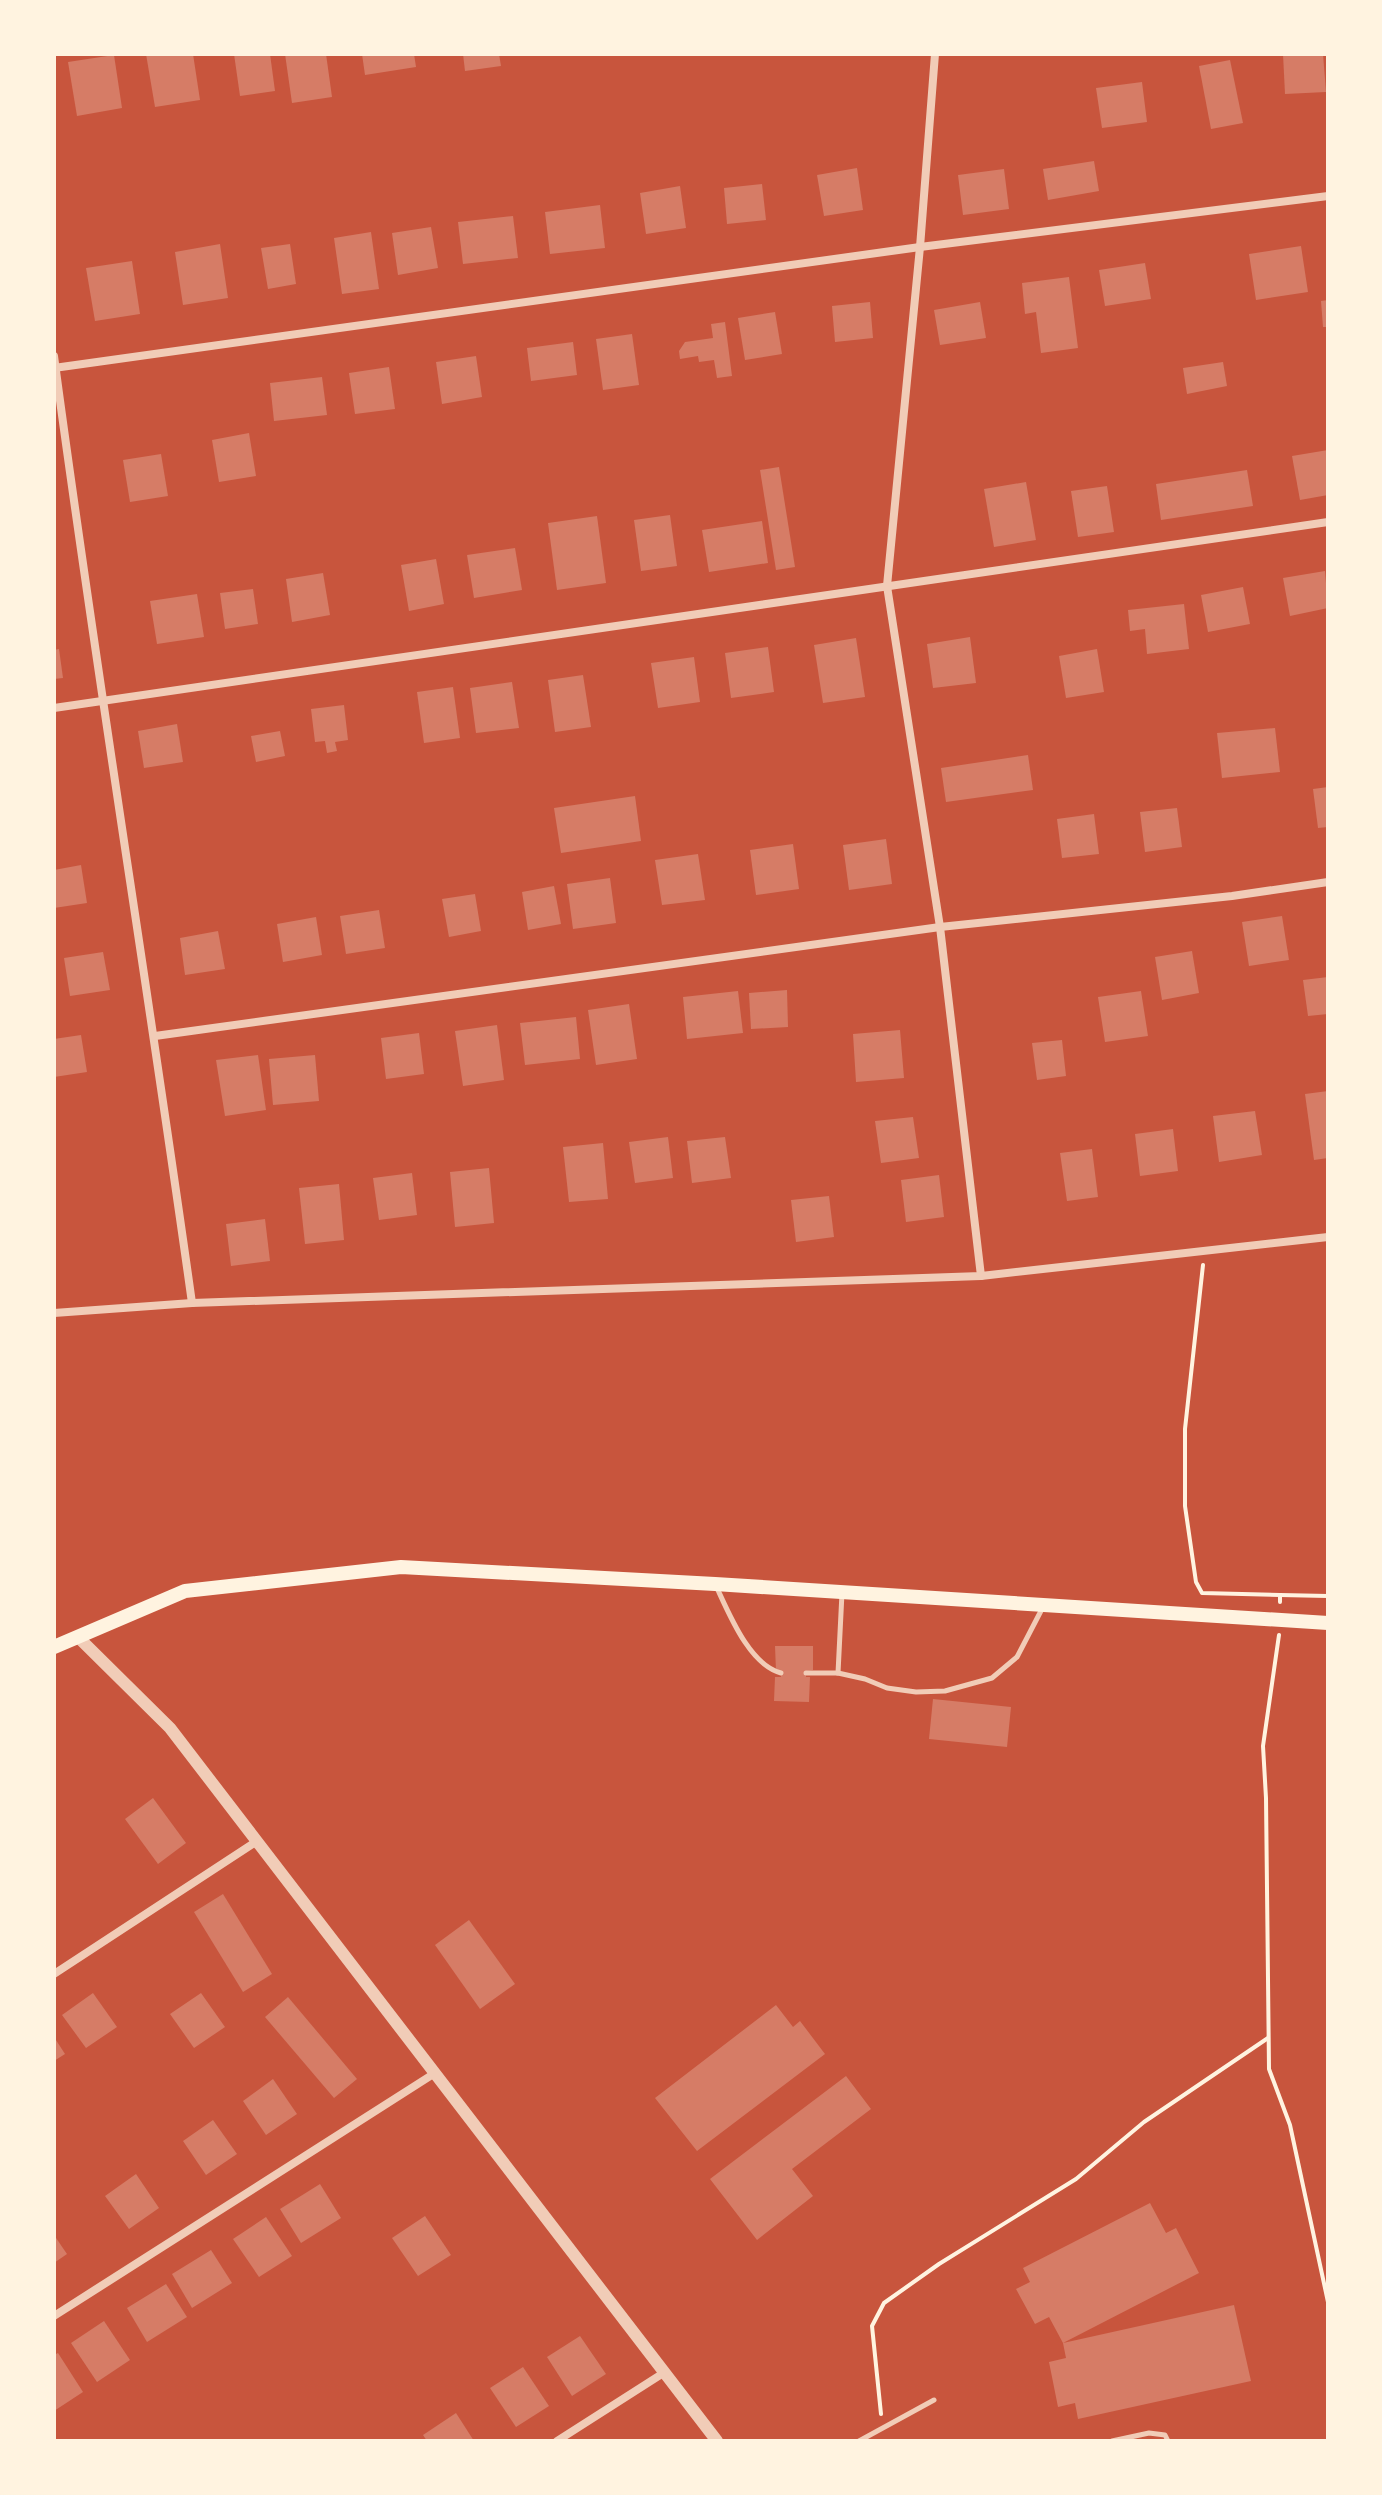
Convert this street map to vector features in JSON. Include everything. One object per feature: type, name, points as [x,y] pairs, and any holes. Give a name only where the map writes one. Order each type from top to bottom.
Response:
[{"type":"main road","points":[[54,1647],[185,1591],[401,1567],[1328,1623]]},
{"type":"street","points":[[935,54],[920,247],[887,586],[940,927],[981,1276]]},
{"type":"street","points":[[55,368],[920,247],[1328,196]]},
{"type":"street","points":[[54,356],[192,1303]]},
{"type":"street","points":[[54,708],[1328,522]]},
{"type":"street","points":[[155,1036],[940,927],[1232,896],[1328,882]]},
{"type":"street","points":[[54,1313],[192,1303],[981,1276],[1328,1237]]},
{"type":"street","points":[[78,1637],[170,1728],[717,2441]]},
{"type":"street","points":[[54,1974],[257,1841]]},
{"type":"street","points":[[54,2316],[435,2073]]},
{"type":"street","points":[[557,2441],[665,2372]]},
{"type":"lane","points":[[715,1584],[758,1661],[781,1673]]},
{"type":"lane","points":[[838,1673],[842,1592]]},
{"type":"lane","points":[[806,1673],[838,1673],[887,1688],[916,1692],[945,1691],[992,1678],[1017,1657],[1044,1605]]},
{"type":"lane","points":[[859,2441],[934,2400]]},
{"type":"lane","points":[[1112,2441],[1149,2433],[1165,2435],[1168,2441]]},
{"type":"path","points":[[1205,1251],[1185,1429],[1185,1506],[1196,1582],[1202,1593],[1328,1596]]},
{"type":"path","points":[[1280,1595],[1279,1645],[1263,1746],[1269,2069],[1290,2125],[1328,2302]]},
{"type":"path","points":[[883,2428],[872,2326],[884,2303],[939,2264],[1076,2179],[1144,2122],[1268,2038]]},
{"type":"building","points":[[146,54],[193,54],[200,100],[155,107]]},
{"type":"building","points":[[234,54],[270,54],[275,91],[240,96]]},
{"type":"building","points":[[285,54],[326,54],[332,97],[292,103]]},
{"type":"building","points":[[362,54],[414,54],[416,67],[365,75]]},
{"type":"building","points":[[463,54],[499,54],[501,66],[465,71]]},
{"type":"building","points":[[1283,54],[1323,54],[1326,92],[1285,94]]},
{"type":"building","points":[[114,55],[122,108],[77,116],[68,62]]},
{"type":"building","points":[[1230,60],[1243,123],[1211,129],[1199,66]]},
{"type":"building","points":[[1142,82],[1147,122],[1102,128],[1096,88]]},
{"type":"building","points":[[1094,161],[1099,191],[1048,200],[1043,169]]},
{"type":"building","points":[[857,168],[863,210],[824,216],[817,175]]},
{"type":"building","points":[[1004,169],[1009,209],[963,215],[958,175]]},
{"type":"building","points":[[762,184],[766,220],[727,224],[724,188]]},
{"type":"building","points":[[680,186],[686,228],[646,234],[640,193]]},
{"type":"building","points":[[600,205],[605,248],[550,254],[545,212]]},
{"type":"building","points":[[513,216],[518,258],[463,264],[458,222]]},
{"type":"building","points":[[431,227],[438,268],[398,275],[392,233]]},
{"type":"building","points":[[371,232],[379,289],[342,294],[334,238]]},
{"type":"building","points":[[220,244],[228,298],[183,305],[175,252]]},
{"type":"building","points":[[290,244],[296,284],[268,289],[261,248]]},
{"type":"building","points":[[1301,246],[1308,292],[1256,300],[1249,254]]},
{"type":"building","points":[[132,261],[140,314],[95,321],[86,268]]},
{"type":"building","points":[[1145,263],[1151,299],[1105,306],[1099,270]]},
{"type":"building","points":[[1069,277],[1078,348],[1041,353],[1036,312],[1025,314],[1022,283]]},
{"type":"building","points":[[1328,300],[1328,327],[1323,327],[1321,301]]},
{"type":"building","points":[[870,302],[873,338],[835,342],[832,306]]},
{"type":"building","points":[[980,302],[986,338],[940,345],[934,310]]},
{"type":"building","points":[[775,312],[782,354],[745,360],[738,318]]},
{"type":"building","points":[[725,322],[732,376],[717,378],[714,360],[699,362],[698,356],[680,359],[679,351],[685,342],[713,338],[711,324]]},
{"type":"building","points":[[632,334],[639,385],[603,390],[596,339]]},
{"type":"building","points":[[573,342],[577,375],[531,381],[527,348]]},
{"type":"building","points":[[476,356],[482,397],[442,404],[436,362]]},
{"type":"building","points":[[1223,362],[1227,386],[1187,394],[1183,368]]},
{"type":"building","points":[[389,367],[395,409],[355,414],[349,373]]},
{"type":"building","points":[[322,377],[327,415],[274,421],[270,383]]},
{"type":"building","points":[[249,433],[256,476],[219,482],[212,440]]},
{"type":"building","points":[[1328,450],[1328,495],[1300,500],[1292,456]]},
{"type":"building","points":[[161,454],[168,496],[130,502],[123,460]]},
{"type":"building","points":[[779,467],[795,567],[776,570],[760,470]]},
{"type":"building","points":[[1247,470],[1253,506],[1161,520],[1156,484]]},
{"type":"building","points":[[1026,482],[1036,540],[994,547],[984,489]]},
{"type":"building","points":[[1107,486],[1114,532],[1078,537],[1071,491]]},
{"type":"building","points":[[670,515],[677,566],[641,571],[634,520]]},
{"type":"building","points":[[597,516],[606,583],[557,590],[548,523]]},
{"type":"building","points":[[762,521],[768,563],[709,572],[702,530]]},
{"type":"building","points":[[515,548],[522,590],[474,598],[467,555]]},
{"type":"building","points":[[436,559],[444,604],[409,611],[401,565]]},
{"type":"building","points":[[1325,571],[1328,608],[1290,616],[1283,578]]},
{"type":"building","points":[[323,573],[330,615],[292,622],[286,579]]},
{"type":"building","points":[[1243,587],[1250,624],[1208,632],[1201,595]]},
{"type":"building","points":[[253,589],[258,624],[225,629],[220,593]]},
{"type":"building","points":[[197,594],[204,637],[157,644],[150,601]]},
{"type":"building","points":[[1184,604],[1189,649],[1147,654],[1145,629],[1130,631],[1128,610]]},
{"type":"building","points":[[970,637],[976,683],[933,688],[927,644]]},
{"type":"building","points":[[856,638],[865,697],[823,703],[814,645]]},
{"type":"building","points":[[768,647],[774,692],[731,698],[725,653]]},
{"type":"building","points":[[59,649],[63,678],[54,679],[54,650]]},
{"type":"building","points":[[1097,649],[1104,692],[1066,698],[1059,656]]},
{"type":"building","points":[[694,657],[700,702],[658,708],[651,663]]},
{"type":"building","points":[[583,675],[591,727],[555,732],[548,680]]},
{"type":"building","points":[[512,682],[519,728],[476,733],[470,688]]},
{"type":"building","points":[[453,687],[460,738],[424,743],[417,692]]},
{"type":"building","points":[[344,705],[348,740],[335,742],[337,751],[327,753],[325,741],[315,742],[311,709]]},
{"type":"building","points":[[177,724],[183,762],[144,768],[138,731]]},
{"type":"building","points":[[1275,728],[1280,772],[1222,778],[1217,733]]},
{"type":"building","points":[[280,731],[285,756],[256,762],[251,736]]},
{"type":"building","points":[[1028,755],[1033,790],[946,802],[941,768]]},
{"type":"building","points":[[1328,787],[1328,827],[1318,828],[1313,789]]},
{"type":"building","points":[[635,796],[641,841],[561,853],[554,808]]},
{"type":"building","points":[[1177,808],[1182,847],[1145,852],[1140,812]]},
{"type":"building","points":[[1094,814],[1099,854],[1062,858],[1057,819]]},
{"type":"building","points":[[886,839],[892,884],[849,890],[843,845]]},
{"type":"building","points":[[793,844],[799,889],[756,895],[750,850]]},
{"type":"building","points":[[698,854],[705,900],[662,905],[655,860]]},
{"type":"building","points":[[81,865],[87,903],[54,908],[54,870]]},
{"type":"building","points":[[610,878],[616,923],[573,929],[567,884]]},
{"type":"building","points":[[554,886],[561,924],[528,930],[522,892]]},
{"type":"building","points":[[475,894],[481,931],[449,937],[442,899]]},
{"type":"building","points":[[379,910],[385,948],[346,954],[340,916]]},
{"type":"building","points":[[1282,916],[1289,960],[1249,966],[1242,922]]},
{"type":"building","points":[[316,917],[322,955],[283,962],[277,924]]},
{"type":"building","points":[[218,931],[225,969],[185,975],[180,938]]},
{"type":"building","points":[[1192,951],[1199,993],[1162,1000],[1155,957]]},
{"type":"building","points":[[103,952],[110,990],[70,996],[64,958]]},
{"type":"building","points":[[1328,977],[1328,1014],[1308,1016],[1303,980]]},
{"type":"building","points":[[787,990],[788,1027],[751,1029],[749,993]]},
{"type":"building","points":[[738,991],[743,1033],[687,1039],[683,997]]},
{"type":"building","points":[[1141,991],[1148,1036],[1105,1042],[1098,997]]},
{"type":"building","points":[[629,1004],[637,1059],[596,1065],[588,1010]]},
{"type":"building","points":[[576,1017],[580,1059],[525,1065],[520,1023]]},
{"type":"building","points":[[497,1025],[504,1080],[463,1086],[455,1031]]},
{"type":"building","points":[[900,1030],[904,1078],[856,1082],[853,1034]]},
{"type":"building","points":[[419,1033],[424,1074],[386,1079],[381,1038]]},
{"type":"building","points":[[81,1035],[87,1072],[54,1077],[54,1039]]},
{"type":"building","points":[[1062,1040],[1066,1076],[1037,1080],[1032,1043]]},
{"type":"building","points":[[258,1055],[266,1110],[225,1116],[216,1060]]},
{"type":"building","points":[[315,1055],[319,1101],[273,1105],[269,1059]]},
{"type":"building","points":[[1328,1091],[1328,1158],[1314,1160],[1305,1094]]},
{"type":"building","points":[[1255,1111],[1262,1155],[1219,1162],[1213,1116]]},
{"type":"building","points":[[913,1117],[919,1158],[881,1163],[875,1121]]},
{"type":"building","points":[[1173,1129],[1178,1171],[1140,1176],[1135,1134]]},
{"type":"building","points":[[668,1137],[673,1178],[635,1183],[629,1142]]},
{"type":"building","points":[[725,1137],[731,1178],[692,1183],[687,1141]]},
{"type":"building","points":[[603,1143],[608,1199],[569,1202],[563,1147]]},
{"type":"building","points":[[1092,1149],[1098,1197],[1067,1201],[1060,1153]]},
{"type":"building","points":[[489,1168],[494,1223],[455,1227],[450,1172]]},
{"type":"building","points":[[412,1173],[417,1215],[379,1220],[373,1178]]},
{"type":"building","points":[[939,1175],[944,1217],[906,1222],[901,1180]]},
{"type":"building","points":[[339,1184],[344,1240],[305,1244],[299,1188]]},
{"type":"building","points":[[829,1196],[834,1237],[796,1242],[791,1200]]},
{"type":"building","points":[[265,1219],[270,1261],[231,1266],[226,1224]]},
{"type":"building","points":[[775,1646],[813,1646],[813,1670],[806,1671],[806,1677],[810,1677],[809,1702],[774,1701],[775,1677],[781,1677],[781,1671],[776,1671]]},
{"type":"building","points":[[933,1699],[1011,1707],[1007,1747],[929,1739]]},
{"type":"building","points":[[153,1798],[186,1843],[158,1864],[125,1819]]},
{"type":"building","points":[[223,1894],[272,1974],[243,1992],[194,1912]]},
{"type":"building","points":[[469,1920],[515,1984],[480,2009],[435,1945]]},
{"type":"building","points":[[93,1993],[117,2027],[86,2048],[62,2015]]},
{"type":"building","points":[[201,1993],[225,2027],[194,2048],[170,2014]]},
{"type":"building","points":[[288,1997],[357,2079],[334,2098],[265,2017]]},
{"type":"building","points":[[776,2005],[793,2027],[800,2021],[825,2054],[697,2151],[655,2098]]},
{"type":"building","points":[[54,2037],[65,2054],[54,2061]]},
{"type":"building","points":[[846,2076],[871,2109],[792,2169],[813,2196],[757,2240],[710,2179]]},
{"type":"building","points":[[273,2079],[297,2114],[266,2135],[243,2101]]},
{"type":"building","points":[[213,2120],[237,2154],[206,2175],[183,2141]]},
{"type":"building","points":[[136,2174],[159,2208],[129,2229],[105,2196]]},
{"type":"building","points":[[320,2184],[341,2218],[301,2243],[280,2209]]},
{"type":"building","points":[[1150,2203],[1166,2233],[1176,2228],[1199,2273],[1063,2343],[1049,2317],[1035,2324],[1016,2289],[1030,2282],[1023,2268]]},
{"type":"building","points":[[425,2216],[451,2255],[418,2276],[392,2238]]},
{"type":"building","points":[[266,2217],[292,2256],[259,2277],[233,2239]]},
{"type":"building","points":[[54,2235],[67,2254],[54,2263]]},
{"type":"building","points":[[211,2250],[232,2283],[192,2308],[172,2274]]},
{"type":"building","points":[[166,2284],[187,2317],[147,2342],[127,2308]]},
{"type":"building","points":[[1234,2305],[1251,2381],[1078,2419],[1075,2403],[1058,2407],[1049,2362],[1066,2358],[1063,2343]]},
{"type":"building","points":[[104,2321],[130,2360],[97,2382],[71,2343]]},
{"type":"building","points":[[580,2336],[606,2374],[572,2396],[547,2357]]},
{"type":"building","points":[[58,2353],[83,2392],[54,2411],[54,2355]]},
{"type":"building","points":[[523,2367],[549,2406],[516,2427],[490,2388]]},
{"type":"building","points":[[456,2413],[474,2441],[427,2441],[423,2435]]}]
